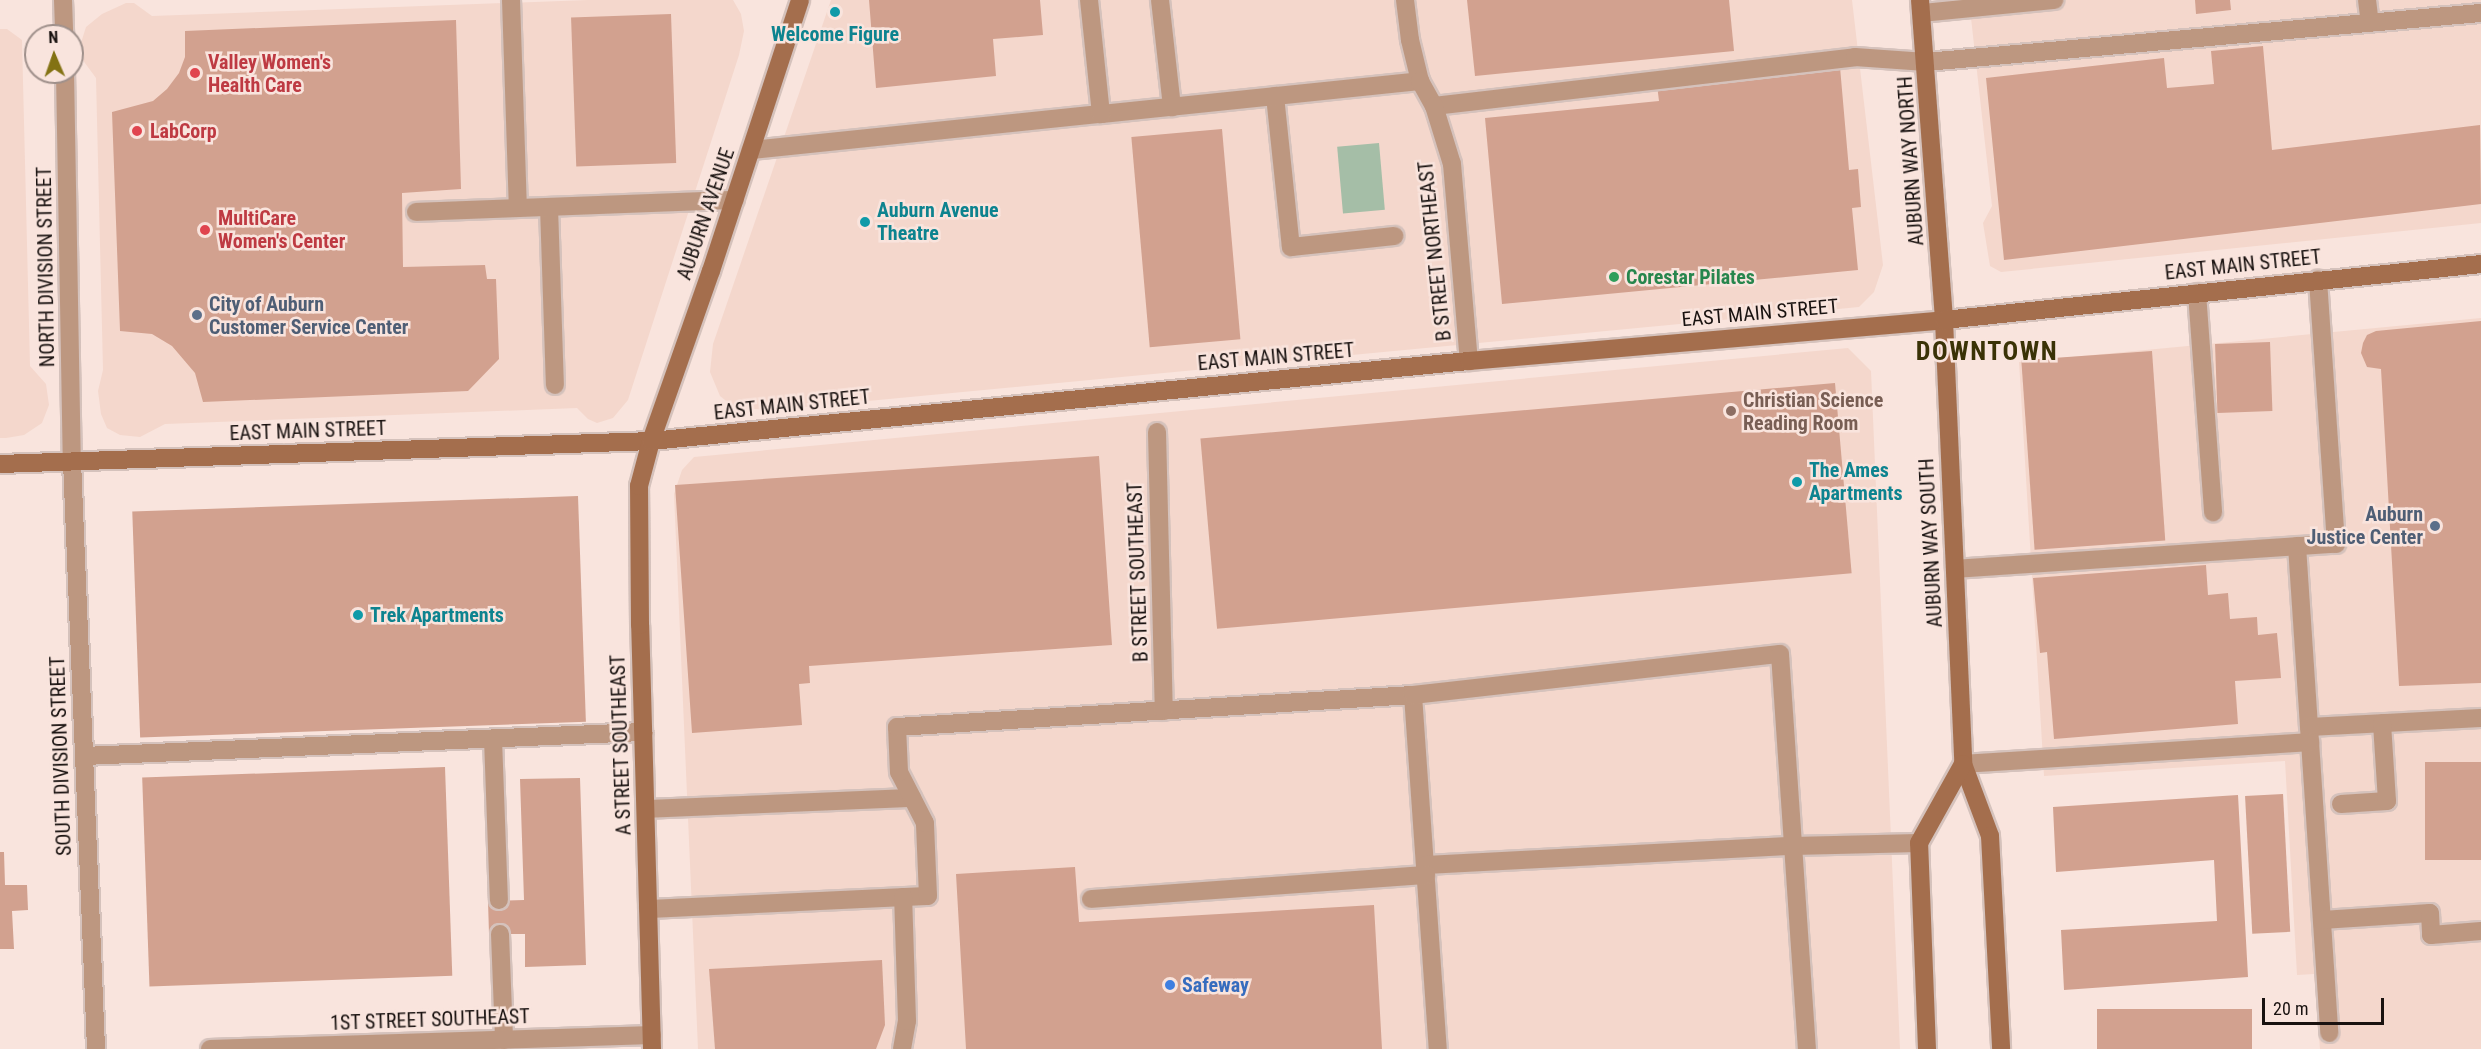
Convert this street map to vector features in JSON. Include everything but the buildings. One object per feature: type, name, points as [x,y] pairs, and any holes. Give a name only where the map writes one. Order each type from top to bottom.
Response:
[{"type":"main road","name":"AUBURN AVENUE","points":[[651,441],[735,200],[800,0]]},
{"type":"main road","name":"AUBURN WAY NORTH","points":[[1921,7],[1944,320]]},
{"type":"main road","name":"EAST MAIN STREET","points":[[0,464],[651,441],[1469,361],[1944,320],[2481,264]]},
{"type":"main road","name":"AUBURN WAY SOUTH","points":[[1944,320],[1963,764],[1990,836],[2001,1049]]},
{"type":"main road","name":"A STREET SOUTHEAST","points":[[651,441],[639,486],[652,1042]]},
{"type":"main road","points":[[1927,1049],[1919,843],[1963,764]]},
{"type":"street","points":[[63,0],[64,24]]},
{"type":"street","points":[[511,0],[518,208]]},
{"type":"street","points":[[1089,0],[1101,114]]},
{"type":"street","points":[[1160,0],[1172,107]]},
{"type":"street","name":"B STREET NORTHEAST","points":[[1405,0],[1410,40],[1420,81],[1434,106],[1452,164],[1469,361]]},
{"type":"street","points":[[1921,7],[2054,0]]},
{"type":"street","points":[[2367,0],[2370,23]]},
{"type":"street","points":[[1434,106],[1855,57],[1926,62],[2481,13]]},
{"type":"street","points":[[751,150],[1420,81]]},
{"type":"street","name":"NORTH DIVISION STREET","points":[[65,84],[72,461]]},
{"type":"street","points":[[1275,96],[1291,247],[1394,236]]},
{"type":"street","points":[[416,212],[735,200]]},
{"type":"street","points":[[549,207],[555,385]]},
{"type":"street","points":[[1955,568],[2336,544],[2318,280]]},
{"type":"street","points":[[2197,293],[2214,512]]},
{"type":"street","name":"B STREET SOUTHEAST","points":[[1157,432],[1164,711]]},
{"type":"street","name":"SOUTH DIVISION STREET","points":[[72,461],[96,1049]]},
{"type":"street","points":[[2297,546],[2329,1033]]},
{"type":"street","points":[[648,909],[928,896],[925,823],[899,772],[897,728],[1413,695],[1780,654],[1807,1049]]},
{"type":"street","points":[[1413,695],[1438,1049]]},
{"type":"street","points":[[1963,764],[2310,735],[2382,723],[2481,718]]},
{"type":"street","points":[[2341,804],[2387,801],[2382,723]]},
{"type":"street","points":[[84,756],[643,732]]},
{"type":"street","points":[[493,739],[499,900]]},
{"type":"street","points":[[646,809],[912,798]]},
{"type":"street","points":[[1091,899],[1426,870],[1793,846],[1919,843]]},
{"type":"street","points":[[902,1049],[907,1021],[903,897]]},
{"type":"street","points":[[2322,920],[2430,913],[2431,935],[2481,931]]},
{"type":"street","points":[[500,934],[504,1040]]},
{"type":"street","name":"1ST STREET SOUTHEAST","points":[[210,1049],[504,1040],[652,1042]]},
{"type":"shaded area","points":[[588,0],[733,0],[741,14],[744,31],[739,55],[628,400],[613,418],[597,423],[588,419],[577,408],[165,424],[140,437],[120,435],[107,428],[101,414],[98,391],[103,370],[96,78],[84,62],[84,33],[86,27],[102,14],[126,3],[134,3],[152,16]]},
{"type":"shaded area","points":[[831,0],[1852,0],[1883,265],[1874,292],[1859,307],[773,410],[735,408],[720,396],[710,372],[713,344]]},
{"type":"shaded area","points":[[1969,0],[2481,0],[2481,223],[2001,272],[1990,266],[1983,223],[1992,206]]},
{"type":"shaded area","points":[[0,29],[7,29],[22,40],[30,366],[46,384],[49,405],[42,423],[24,435],[6,438],[0,438]]},
{"type":"shaded area","points":[[2481,318],[2481,1049],[2320,1049],[2314,974],[2297,975],[2285,761],[2044,776],[2019,362]]},
{"type":"shaded area","points":[[1848,348],[1871,371],[1900,1049],[698,1049],[674,494],[682,470],[694,457]]},
{"type":"green space","points":[[1379,143],[1385,210],[1343,213],[1337,147]]},
{"type":"place","name":"Welcome Figure","points":[[835,12]]},
{"type":"place","name":"Valley Women's Health Care","points":[[195,73]]},
{"type":"place","name":"LabCorp","points":[[137,131]]},
{"type":"place","name":"Auburn Avenue Theatre","points":[[865,222]]},
{"type":"place","name":"MultiCare Women's Center","points":[[205,230]]},
{"type":"place","name":"Corestar Pilates","points":[[1614,277]]},
{"type":"place","name":"City of Auburn Customer Service Center","points":[[197,315]]},
{"type":"place","name":"Christian Science Reading Room","points":[[1731,411]]},
{"type":"place","name":"The Ames Apartments","points":[[1797,482]]},
{"type":"place","name":"Auburn Justice Center","points":[[2435,526]]},
{"type":"place","name":"Trek Apartments","points":[[358,615]]},
{"type":"place","name":"Safeway","points":[[1170,985]]},
{"type":"district","name":"DOWNTOWN","points":[[1987,352]]}]
